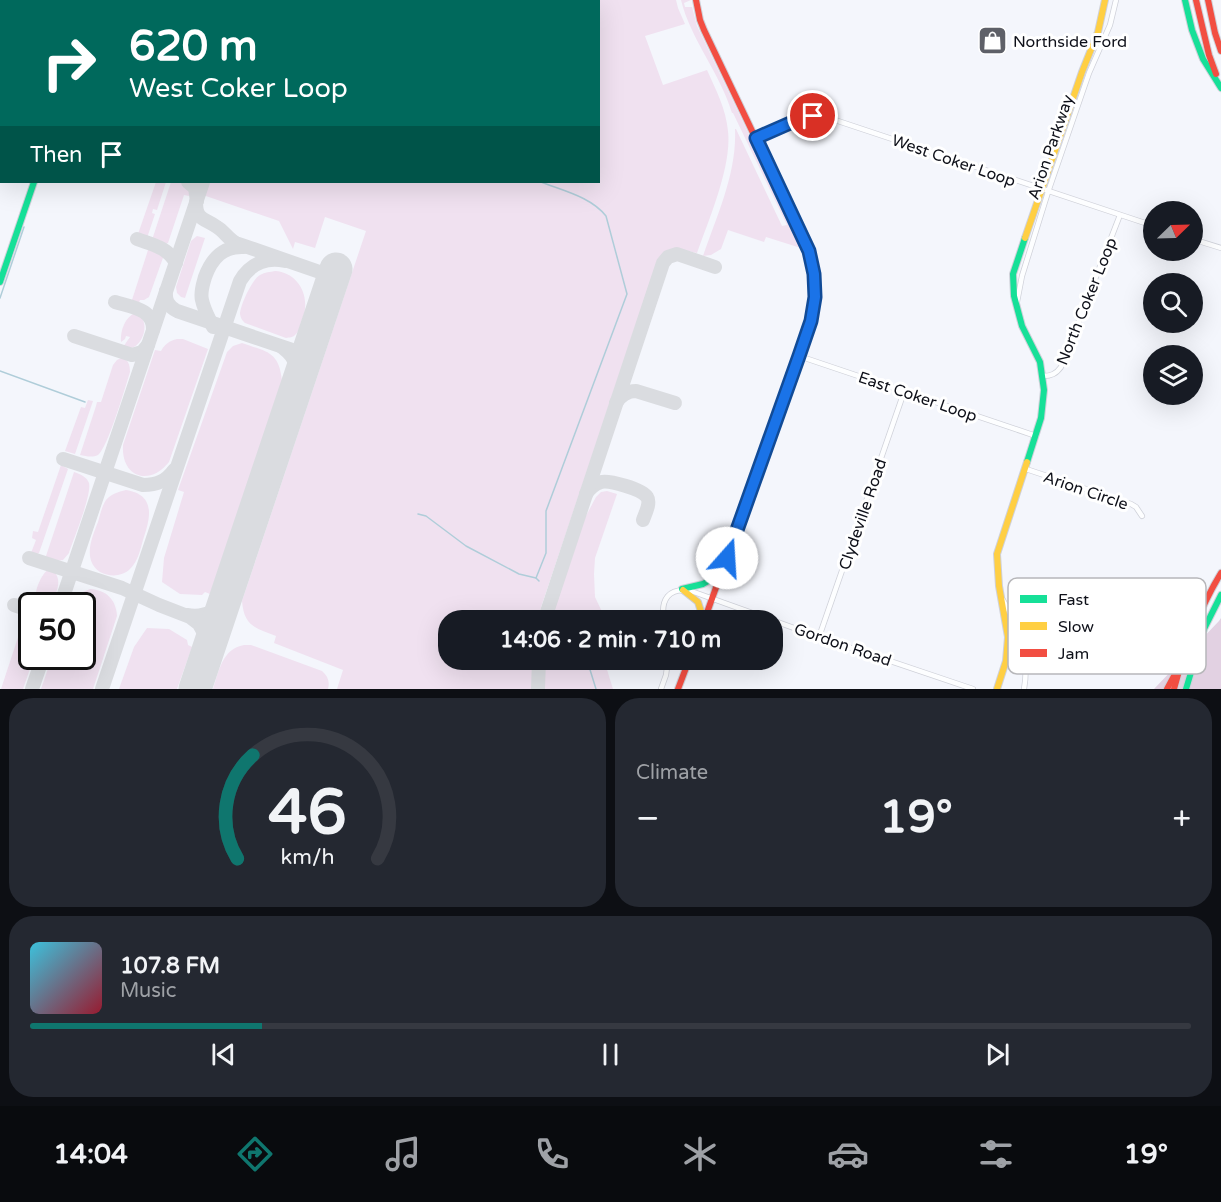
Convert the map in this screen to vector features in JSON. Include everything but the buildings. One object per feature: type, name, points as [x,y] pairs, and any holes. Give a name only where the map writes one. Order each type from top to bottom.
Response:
[{"type":"main road","points":[[696,0],[704,30],[804,240],[812,262],[815,286],[814,309],[799,356],[708,610]]},
{"type":"main road","name":"Arion Parkway","points":[[997,689],[1008,644],[1008,625],[996,570],[997,554],[1026,469],[1044,405],[1040,363],[1024,333],[1013,288],[1013,274],[1100,25],[1105,0]]},
{"type":"main road","points":[[1185,0],[1192,30],[1203,59],[1221,87]]},
{"type":"main road","points":[[1196,0],[1209,55],[1221,87]]},
{"type":"main road","points":[[1208,0],[1221,51]]},
{"type":"main road","points":[[0,282],[34,183]]},
{"type":"main road","points":[[682,589],[699,587],[722,572]]},
{"type":"main road","points":[[1206,600],[1221,573]]},
{"type":"main road","points":[[682,589],[696,599],[701,610]]},
{"type":"main road","points":[[1206,625],[1221,595]]},
{"type":"main road","points":[[678,689],[685,670]]},
{"type":"main road","points":[[1167,689],[1175,674]]},
{"type":"main road","points":[[1174,689],[1178,674]]},
{"type":"main road","points":[[1187,689],[1191,674]]},
{"type":"street","name":"Arion Parkway","points":[[1016,304],[1022,276],[1048,192],[1084,88],[1110,25],[1116,0]]},
{"type":"street","points":[[1077,86],[1084,88]]},
{"type":"street","name":"West Coker Loop","points":[[756,138],[805,117],[826,117],[1143,222]]},
{"type":"street","name":"North Coker Loop","points":[[1043,376],[1051,376],[1061,367],[1120,215]]},
{"type":"street","points":[[1203,243],[1221,249]]},
{"type":"street","name":"East Coker Loop","points":[[799,356],[1036,436]]},
{"type":"street","name":"Clydeville Road","points":[[819,637],[904,392]]},
{"type":"street","name":"Arion Circle","points":[[1026,469],[1131,504],[1142,516]]},
{"type":"street","points":[[662,610],[664,602],[670,594],[682,589]]},
{"type":"street","name":"Gordon Road","points":[[682,589],[973,689]]},
{"type":"street","name":"Arion Parkway","points":[[1000,595],[1008,609]]},
{"type":"street","points":[[660,689],[667,670]]},
{"type":"street","name":"Arion Parkway","points":[[1024,689],[1026,674]]},
{"type":"shaded area","points":[[600,0],[676,0],[685,24],[645,36],[663,85],[707,70],[723,107],[728,131],[727,160],[723,176],[697,253],[681,249],[672,250],[659,259],[540,610],[438,610],[438,670],[533,670],[533,689],[337,689],[343,670],[274,643],[276,636],[252,625],[245,616],[242,601],[366,231],[325,217],[315,248],[295,242],[293,249],[279,221],[203,195],[208,183],[600,183]]},
{"type":"shaded area","points":[[681,0],[691,0],[684,3],[685,7],[692,7],[697,26],[804,249],[766,237],[764,242],[728,230],[721,249],[711,255],[703,256],[729,178],[733,162],[735,129],[782,226],[787,225],[732,113],[721,85],[691,28]]},
{"type":"shaded area","points":[[156,183],[166,183],[157,210],[153,209],[152,213],[155,214],[147,238],[138,234]]},
{"type":"shaded area","points":[[171,183],[184,184],[187,186],[189,196],[184,195],[168,243],[163,244],[152,240]]},
{"type":"shaded area","points":[[197,236],[205,238],[185,298],[177,293],[176,287],[191,241]]},
{"type":"shaded area","points":[[149,247],[164,255],[149,297],[140,300],[138,305],[131,303]]},
{"type":"shaded area","points":[[275,271],[293,278],[304,294],[304,313],[298,331],[292,337],[286,338],[245,323],[240,316],[244,299],[257,277]]},
{"type":"shaded area","points":[[135,313],[144,323],[143,336],[135,346],[123,347],[130,337],[126,336],[121,342],[122,329],[128,318]]},
{"type":"shaded area","points":[[183,339],[208,349],[169,462],[153,474],[138,475],[127,465],[123,445],[155,350],[161,351],[168,343]]},
{"type":"shaded area","points":[[242,343],[265,351],[275,358],[282,381],[210,594],[205,592],[202,595],[180,594],[162,582],[164,558],[184,492],[178,490],[227,352],[233,346]]},
{"type":"shaded area","points":[[121,358],[127,361],[130,372],[107,441],[98,455],[91,457],[80,455],[97,402],[101,402],[113,365]]},
{"type":"shaded area","points":[[88,400],[93,401],[75,454],[65,451],[81,407],[85,408]]},
{"type":"shaded area","points":[[61,465],[68,469],[39,553],[36,555],[31,553],[36,540],[32,538],[33,531],[38,532]]},
{"type":"shaded area","points":[[74,472],[85,477],[89,483],[85,507],[69,553],[63,560],[47,559],[46,556]]},
{"type":"shaded area","points":[[126,490],[143,497],[147,502],[148,524],[138,557],[132,567],[124,573],[107,575],[94,567],[91,561],[91,541],[106,500],[117,492]]},
{"type":"shaded area","points":[[601,492],[617,494],[595,558],[595,597],[601,610],[553,610],[579,529]]},
{"type":"shaded area","points":[[49,569],[57,576],[57,592],[36,592]]},
{"type":"shaded area","points":[[90,589],[106,594],[115,605],[117,616],[93,689],[41,689],[48,670],[96,670],[96,592],[84,592]]},
{"type":"shaded area","points":[[1221,618],[1221,689],[1154,689],[1168,674],[1206,674],[1206,635]]},
{"type":"shaded area","points":[[147,628],[169,629],[187,640],[188,645],[192,647],[177,689],[119,689],[134,647]]},
{"type":"shaded area","points":[[18,637],[18,670],[30,670],[23,689],[1,689]]},
{"type":"shaded area","points":[[251,645],[322,671],[328,679],[328,689],[213,689],[226,656],[237,647]]},
{"type":"shaded area","points":[[544,670],[607,670],[613,689],[544,689]]},
{"type":"waterway","points":[[536,578],[546,553],[546,511],[627,294],[606,216],[585,199],[544,183]]},
{"type":"waterway","points":[[0,298],[24,227]]},
{"type":"waterway","points":[[0,371],[85,402]]},
{"type":"waterway","points":[[418,514],[426,516],[466,546],[519,574],[536,578],[539,581]]},
{"type":"waterway","points":[[590,670],[596,689]]},
{"type":"taxiway","points":[[189,183],[195,188],[197,201]]},
{"type":"taxiway","points":[[65,592],[203,183]]},
{"type":"taxiway","points":[[196,202],[199,216],[236,243],[334,277]]},
{"type":"taxiway","points":[[137,239],[164,250],[176,263]]},
{"type":"taxiway","points":[[213,327],[201,297],[205,277],[219,254],[237,247],[244,247]]},
{"type":"taxiway","points":[[548,610],[663,263],[668,257],[677,254],[715,267]]},
{"type":"taxiway","points":[[102,689],[240,281],[259,263],[271,260],[285,261]]},
{"type":"taxiway","points":[[166,291],[168,302],[177,311],[307,355]]},
{"type":"taxiway","points":[[115,302],[146,313],[150,317],[153,330]]},
{"type":"taxiway","points":[[74,336],[132,355],[142,352],[148,345]]},
{"type":"taxiway","points":[[283,348],[295,362],[296,390]]},
{"type":"taxiway","points":[[616,403],[624,394],[636,391],[675,403]]},
{"type":"taxiway","points":[[63,459],[143,485],[161,482],[174,470]]},
{"type":"taxiway","points":[[586,494],[594,485],[601,482],[611,482],[639,491],[648,499],[643,520]]},
{"type":"taxiway","points":[[29,558],[122,588],[190,617],[199,624],[204,633],[207,646],[206,657]]},
{"type":"taxiway","points":[[187,615],[194,616],[211,612],[220,605],[227,594]]},
{"type":"taxiway","points":[[14,605],[18,606]]},
{"type":"taxiway","points":[[32,689],[39,670]]},
{"type":"taxiway","points":[[538,689],[539,670]]},
{"type":"runway","points":[[195,689],[336,269]]},
{"type":"traffic: fast","points":[[1185,0],[1192,30],[1203,59],[1221,88]]},
{"type":"traffic: fast","points":[[0,282],[34,183]]},
{"type":"traffic: fast","points":[[1025,238],[1013,274],[1014,296],[1022,326],[1040,362],[1044,390],[1041,418],[1027,462]]},
{"type":"traffic: fast","points":[[733,540],[811,321],[814,301]]},
{"type":"traffic: fast","points":[[682,589],[703,584],[722,573]]},
{"type":"traffic: fast","points":[[1206,625],[1221,595]]},
{"type":"traffic: fast","points":[[1186,689],[1190,674]]},
{"type":"traffic: slow","points":[[1025,238],[1098,32],[1105,0]]},
{"type":"traffic: slow","points":[[997,689],[1006,661],[1008,637],[999,586],[997,554],[1027,462]]},
{"type":"traffic: slow","points":[[683,590],[698,602],[701,610]]},
{"type":"traffic: jam","points":[[696,0],[704,30],[804,240],[814,278],[814,301]]},
{"type":"traffic: jam","points":[[1196,0],[1209,55],[1216,74]]},
{"type":"traffic: jam","points":[[1208,0],[1221,51]]},
{"type":"traffic: jam","points":[[708,610],[733,540]]},
{"type":"traffic: jam","points":[[1206,601],[1221,573]]},
{"type":"traffic: jam","points":[[678,689],[685,670]]},
{"type":"traffic: jam","points":[[1174,689],[1178,674]]},
{"type":"traffic: jam","points":[[1167,689],[1174,676]]},
{"type":"place","name":"Northside Ford","points":[[992,41]]},
{"type":"route","points":[[727,558],[811,321],[815,297],[814,274],[809,251],[756,138],[797,120],[813,116]]}]
